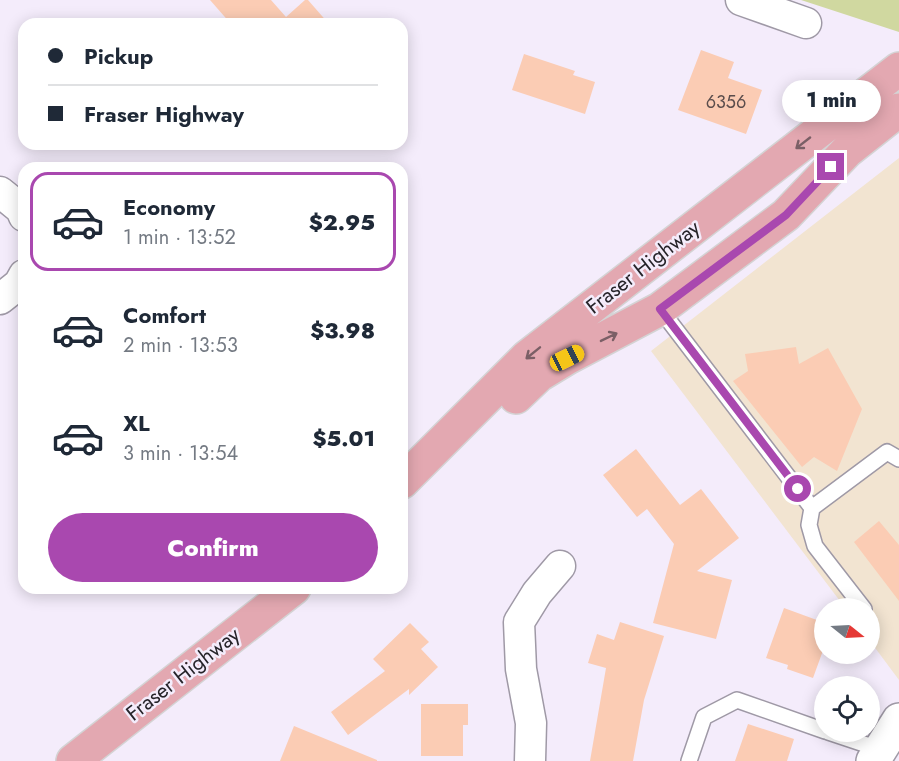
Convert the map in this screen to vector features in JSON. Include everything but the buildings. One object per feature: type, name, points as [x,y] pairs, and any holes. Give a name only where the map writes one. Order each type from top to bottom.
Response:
[{"type":"main road","name":"Fraser Highway","points":[[408,476],[527,357],[899,69]]},
{"type":"main road","name":"Fraser Highway","points":[[408,499],[539,375],[660,309],[786,215],[846,151],[899,110]]},
{"type":"main road","name":"Fraser Highway","points":[[73,761],[286,594]]},
{"type":"main road","points":[[877,757],[899,720]]},
{"type":"street","points":[[741,0],[806,24]]},
{"type":"street","points":[[0,192],[18,207]]},
{"type":"street","points":[[0,299],[18,285]]},
{"type":"street","points":[[530,761],[531,723],[521,669],[519,622],[537,593],[560,566]]},
{"type":"lane","points":[[660,309],[812,508]]},
{"type":"lane","points":[[855,598],[815,546],[809,525],[812,508],[888,452],[899,459]]},
{"type":"lane","points":[[689,761],[704,717],[737,700],[814,727]]},
{"type":"lane","points":[[848,742],[877,757]]},
{"type":"shaded area","points":[[899,158],[899,680],[880,654],[880,598],[838,598],[651,351]]},
{"type":"green space","points":[[801,0],[899,0],[899,32]]},
{"type":"route","points":[[798,489],[660,309],[786,215],[831,167]]}]
